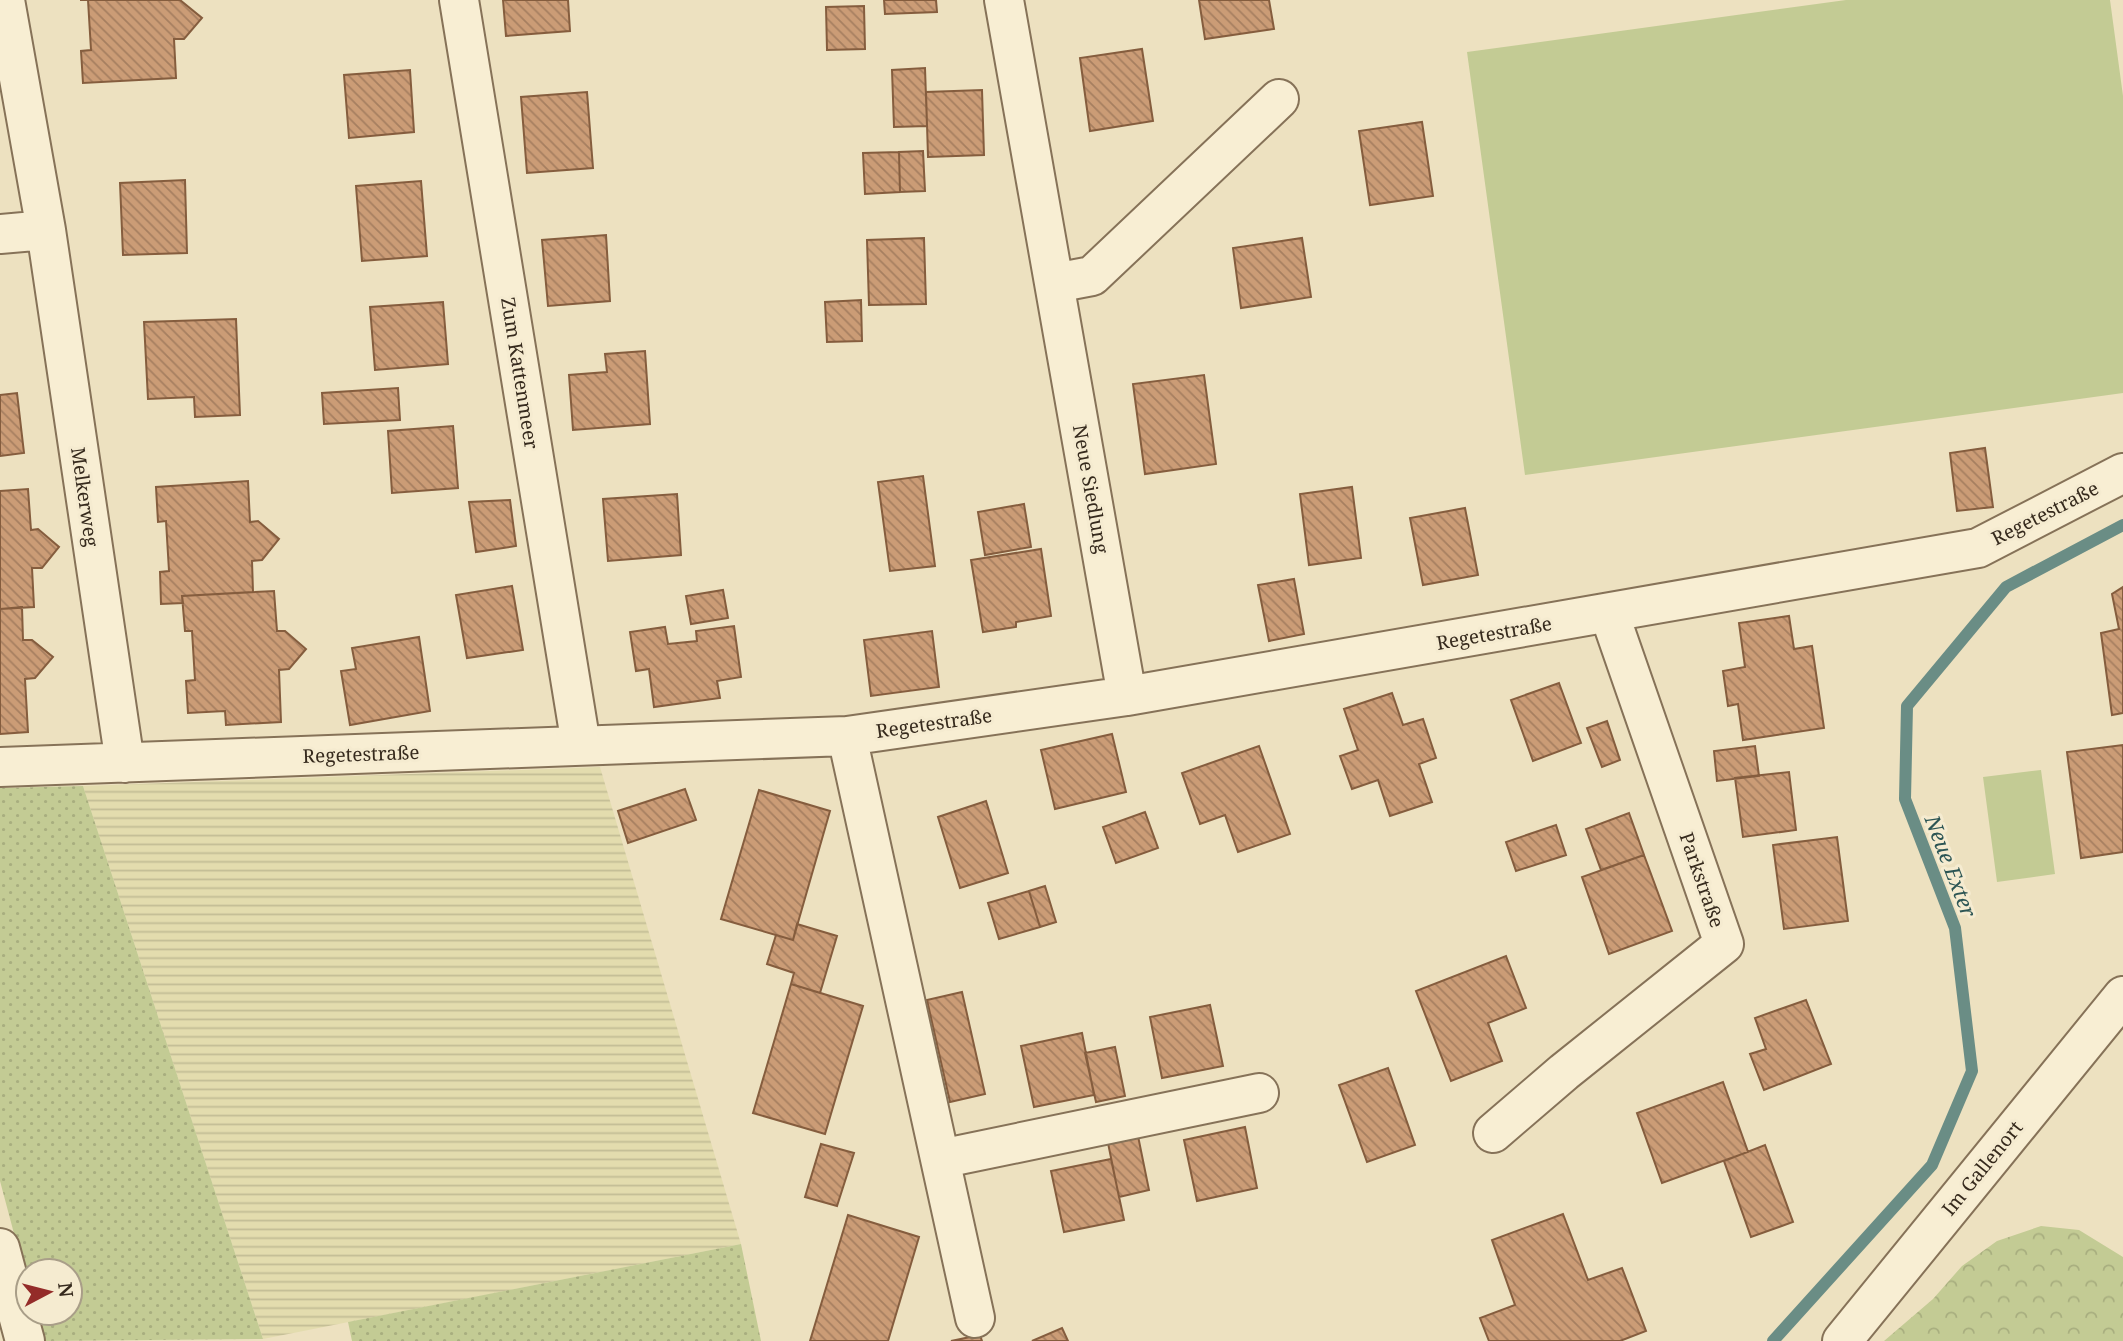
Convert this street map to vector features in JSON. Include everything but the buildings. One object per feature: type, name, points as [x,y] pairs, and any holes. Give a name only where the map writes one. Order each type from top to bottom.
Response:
[{"type":"street","name":"Melkerweg","points":[[5,0],[46,230],[125,764]]},
{"type":"street","name":"Zum Kattenmeer","points":[[459,0],[581,745]]},
{"type":"street","name":"Neue Siedlung","points":[[1004,0],[1127,696]]},
{"type":"street","points":[[1055,283],[1092,276],[1279,99]]},
{"type":"street","points":[[0,234],[46,230]]},
{"type":"street","name":"Regetestraße","points":[[0,767],[847,736],[1127,696],[1978,548],[2123,473]]},
{"type":"street","name":"Parkstraße","points":[[1493,1133],[1564,1072],[1724,944],[1609,613]]},
{"type":"street","name":"Regetestraße","points":[[847,736],[975,1318]]},
{"type":"street","name":"Im Gallenort","points":[[1842,1341],[2123,996]]},
{"type":"street","points":[[940,1159],[1259,1093]]},
{"type":"street","points":[[0,1248],[25,1341]]},
{"type":"shaded area","points":[[600,767],[741,1244],[263,1339],[83,786]]},
{"type":"green space","points":[[1846,0],[2110,0],[2123,96],[2123,393],[1525,475],[1467,52]]},
{"type":"green space","points":[[2041,770],[2055,874],[1997,882],[1983,777]]},
{"type":"green space","points":[[83,786],[263,1339],[43,1341],[39,1327],[84,1327],[84,1257],[20,1257],[0,1181],[0,788]]},
{"type":"green space","points":[[2041,1226],[2079,1230],[2123,1257],[2123,1341],[1884,1341],[1933,1299],[1962,1266],[1997,1241]]},
{"type":"green space","points":[[741,1244],[761,1341],[352,1341],[348,1322]]},
{"type":"waterway","name":"Neue Exter","points":[[1773,1341],[1932,1165],[1972,1071],[1955,928],[1905,799],[1907,706],[2006,587],[2123,525]]}]
